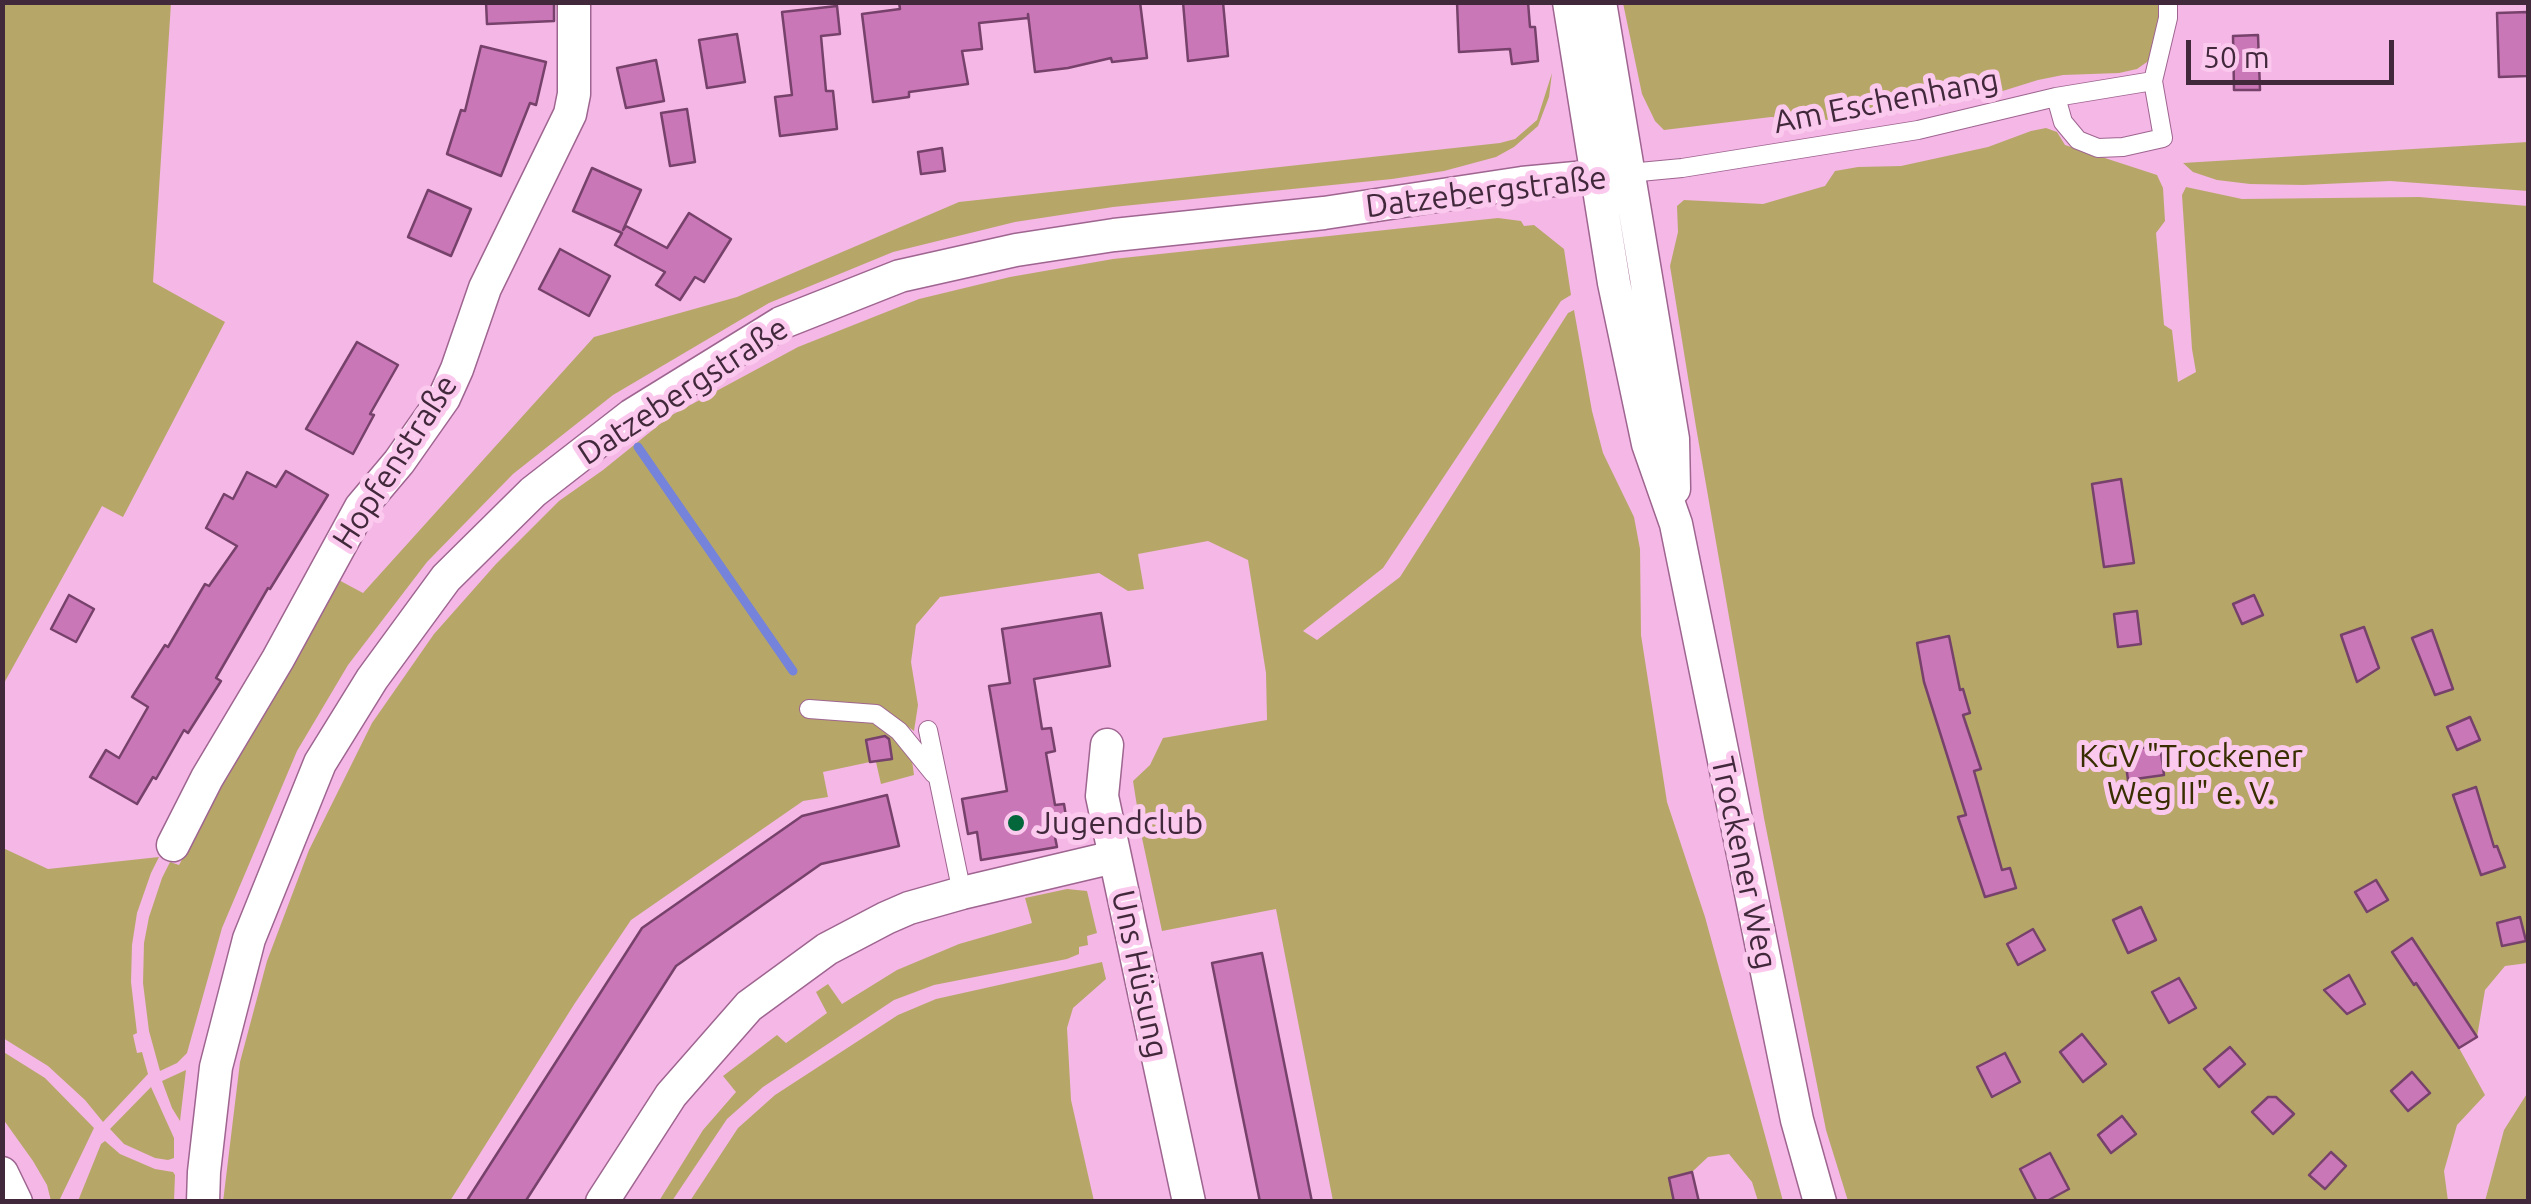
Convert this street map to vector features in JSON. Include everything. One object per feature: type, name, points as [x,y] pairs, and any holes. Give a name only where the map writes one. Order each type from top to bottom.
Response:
[{"type":"street","name":"Hopfenstraße","points":[[173,845],[361,506],[399,462],[444,398],[485,288],[570,114],[574,94],[574,2]]},
{"type":"street","name":"Trockener Weg","points":[[1570,2],[1673,439],[1676,524],[1797,1120],[1820,1202]]},
{"type":"street","name":"Trockener Weg","points":[[1600,2],[1612,175]]},
{"type":"street","name":"Datzebergstraße","points":[[203,1202],[216,1067],[249,939],[320,763],[372,679],[446,578],[534,492],[632,416],[781,323],[900,276],[1016,250],[1114,235],[1324,213],[1522,183],[1612,175]]},
{"type":"street","name":"Uns Hüsung","points":[[1107,744],[1102,796],[1189,1202]]},
{"type":"street","points":[[602,1202],[671,1094],[749,1006],[827,950],[886,918],[962,892],[1114,857]]},
{"type":"street","points":[[2,1174],[16,1202]]},
{"type":"lane","points":[[2056,96],[2062,122],[2078,140],[2098,148],[2163,138],[2153,81],[2168,2]]},
{"type":"lane","name":"Am Eschenhang","points":[[1612,175],[1699,166],[1918,130],[2056,96],[2153,81]]},
{"type":"lane","points":[[809,709],[876,714],[898,731],[937,779]]},
{"type":"lane","points":[[928,730],[962,892]]},
{"type":"green space","points":[[3,2],[171,3],[153,282],[225,322],[123,517],[102,506],[3,685]]},
{"type":"green space","points":[[2162,2],[2154,52],[2137,69],[2063,75],[1942,105],[1830,120],[1771,117],[1664,130],[1642,94],[1623,3]]},
{"type":"green space","points":[[1552,73],[1549,97],[1538,126],[1496,157],[1392,179],[1113,207],[1015,222],[893,252],[769,303],[613,395],[513,474],[427,562],[348,665],[297,751],[222,928],[187,1053],[160,1071],[149,1031],[143,983],[144,943],[162,878],[170,862],[179,865],[335,578],[363,593],[594,337],[737,297],[959,202],[1515,139],[1537,120]]},
{"type":"green space","name":"KGV \"Trockener Weg II\" e. V.","points":[[2046,128],[2057,132],[2065,145],[2157,175],[2163,188],[2165,221],[2156,233],[2164,325],[2172,330],[2178,382],[2196,372],[2182,195],[2186,187],[2242,199],[2419,197],[2528,206],[2528,963],[2505,966],[2485,990],[2477,1037],[2459,1048],[2485,1095],[2457,1125],[2444,1171],[2448,1201],[1848,1201],[1826,1130],[1764,818],[1696,427],[1670,266],[1678,232],[1677,206],[1684,200],[1763,204],[1825,186],[1835,171],[1901,166],[1988,147]]},
{"type":"green space","points":[[2528,142],[2528,191],[2390,181],[2250,184],[2217,180],[2193,172],[2183,163]]},
{"type":"green space","points":[[1498,218],[1534,225],[1564,249],[1571,295],[1561,301],[1383,568],[1303,631],[1317,640],[1400,577],[1568,313],[1574,310],[1603,453],[1634,517],[1640,549],[1641,635],[1667,802],[1705,917],[1783,1201],[1758,1201],[1752,1182],[1729,1154],[1708,1157],[1692,1172],[1669,1178],[1674,1201],[1333,1201],[1276,909],[1162,931],[1142,838],[1133,781],[1150,765],[1163,738],[1267,720],[1266,673],[1248,560],[1208,541],[1138,554],[1144,589],[1128,591],[1099,573],[940,597],[916,625],[911,662],[918,705],[914,731],[895,717],[871,709],[875,722],[885,725],[911,753],[914,775],[881,784],[876,762],[892,759],[888,737],[867,739],[870,762],[823,772],[828,797],[803,801],[631,920],[450,1201],[223,1202],[240,1062],[267,961],[309,850],[372,723],[434,634],[559,501],[670,416],[798,347],[919,299],[1010,277],[1113,259]]},
{"type":"green space","points":[[3,848],[48,869],[159,857],[137,913],[132,945],[131,982],[137,1033],[133,1035],[148,1074],[103,1122],[48,1066],[3,1038]]},
{"type":"green space","points":[[1067,889],[1087,891],[1097,933],[1087,936],[1088,945],[1079,947],[1079,954],[934,985],[894,1000],[763,1087],[727,1119],[672,1201],[659,1201],[703,1130],[736,1092],[723,1076],[777,1035],[786,1043],[827,1013],[816,992],[828,984],[842,1004],[897,970],[959,944],[1032,923],[1025,898]]},
{"type":"green space","points":[[1102,962],[1106,979],[1073,1008],[1067,1028],[1071,1100],[1094,1201],[690,1201],[738,1128],[775,1095],[898,1015],[936,999]]},
{"type":"green space","points":[[2,1051],[45,1078],[94,1128],[59,1201],[51,1201],[33,1161],[3,1119]]},
{"type":"green space","points":[[186,1070],[180,1121],[162,1081]]},
{"type":"green space","points":[[151,1087],[174,1138],[174,1158],[168,1160],[124,1144],[110,1129]]},
{"type":"green space","points":[[2528,1092],[2528,1201],[2485,1201],[2504,1130]]},
{"type":"green space","points":[[105,1141],[120,1154],[173,1172],[174,1201],[78,1201]]},
{"type":"building","points":[[486,2],[554,2],[554,21],[487,24]]},
{"type":"building","points":[[899,2],[1140,2],[1147,58],[1112,62],[1111,58],[1035,72],[1028,14],[1028,18],[979,23],[982,49],[962,51],[968,84],[909,92],[909,97],[873,102],[862,14],[900,9]]},
{"type":"building","points":[[1183,2],[1223,2],[1228,56],[1188,61]]},
{"type":"building","points":[[1457,2],[1528,2],[1538,61],[1512,64],[1510,49],[1459,52]]},
{"type":"building","points":[[837,6],[840,34],[821,36],[826,91],[833,91],[837,129],[780,136],[775,97],[792,95],[782,12]]},
{"type":"building","points":[[2528,12],[2528,76],[2499,77],[2497,13]]},
{"type":"building","points":[[737,34],[745,82],[707,88],[699,40]]},
{"type":"building","points":[[2258,35],[2260,90],[2234,90],[2233,36]]},
{"type":"building","points":[[481,46],[546,62],[536,105],[530,103],[501,176],[447,154],[461,110],[465,111]]},
{"type":"building","points":[[656,60],[664,101],[626,108],[617,68]]},
{"type":"building","points":[[687,109],[695,162],[670,166],[661,113]]},
{"type":"building","points":[[942,148],[945,171],[921,174],[918,152]]},
{"type":"building","points":[[592,168],[641,190],[623,230],[626,226],[667,248],[689,213],[731,239],[704,282],[695,277],[680,300],[656,285],[665,272],[615,245],[622,233],[573,211]]},
{"type":"building","points":[[428,190],[471,209],[451,256],[408,237]]},
{"type":"building","points":[[560,249],[610,276],[589,316],[539,289]]},
{"type":"building","points":[[357,342],[398,365],[353,454],[306,429]]},
{"type":"building","points":[[286,471],[328,495],[216,678],[221,681],[137,804],[90,777],[106,750],[119,758],[148,707],[132,697],[165,645],[168,647],[205,584],[209,586],[237,546],[206,528],[224,494],[233,499],[247,472],[276,487]]},
{"type":"building","points":[[2121,479],[2134,563],[2104,567],[2092,484]]},
{"type":"building","points":[[69,595],[94,609],[76,642],[51,629]]},
{"type":"building","points":[[2254,595],[2263,615],[2242,624],[2233,604]]},
{"type":"building","points":[[2137,611],[2141,644],[2118,647],[2114,614]]},
{"type":"building","points":[[1101,613],[1110,666],[1034,679],[1042,729],[1051,728],[1055,751],[1046,753],[1055,805],[1064,804],[1069,835],[1055,837],[1057,847],[981,860],[977,832],[968,834],[962,799],[1007,791],[989,686],[1010,683],[1002,629]]},
{"type":"building","points":[[2364,627],[2379,668],[2357,682],[2341,635]]},
{"type":"building","points":[[2432,630],[2453,689],[2435,695],[2412,638]]},
{"type":"building","points":[[1949,636],[1960,690],[1963,689],[1970,713],[1963,715],[1981,769],[1974,771],[2002,870],[2010,868],[2016,888],[1985,897],[1958,817],[1966,815],[1924,682],[1917,643]]},
{"type":"building","points":[[2470,717],[2480,740],[2457,750],[2447,727]]},
{"type":"building","points":[[885,736],[892,759],[870,762],[866,740]]},
{"type":"building","points":[[2160,745],[2164,775],[2128,780],[2124,751]]},
{"type":"building","points":[[2476,787],[2494,847],[2497,846],[2505,867],[2481,875],[2453,795]]},
{"type":"building","points":[[887,795],[899,846],[821,864],[676,966],[525,1202],[466,1202],[642,928],[802,816]]},
{"type":"building","points":[[2376,880],[2388,900],[2367,912],[2355,892]]},
{"type":"building","points":[[2141,907],[2156,940],[2128,953],[2113,920]]},
{"type":"building","points":[[2520,917],[2526,941],[2502,946],[2497,923]]},
{"type":"building","points":[[2033,929],[2045,950],[2018,965],[2007,944]]},
{"type":"building","points":[[2412,938],[2477,1037],[2459,1048],[2392,952]]},
{"type":"building","points":[[1262,953],[1312,1202],[1260,1202],[1237,1089],[1212,963]]},
{"type":"building","points":[[2349,975],[2365,1004],[2347,1014],[2324,990]]},
{"type":"building","points":[[2179,978],[2196,1008],[2169,1023],[2152,992]]},
{"type":"building","points":[[2082,1034],[2106,1064],[2083,1082],[2060,1052]]},
{"type":"building","points":[[2230,1047],[2245,1064],[2219,1087],[2204,1069]]},
{"type":"building","points":[[2005,1053],[2020,1082],[1992,1097],[1977,1067]]},
{"type":"building","points":[[2412,1072],[2430,1093],[2408,1111],[2391,1091]]},
{"type":"building","points":[[2268,1097],[2276,1097],[2294,1114],[2273,1134],[2252,1112]]},
{"type":"building","points":[[2122,1116],[2136,1134],[2111,1153],[2098,1135]]},
{"type":"building","points":[[2331,1152],[2346,1166],[2325,1189],[2309,1175]]},
{"type":"building","points":[[2050,1153],[2069,1189],[2045,1202],[2037,1202],[2020,1169]]},
{"type":"building","points":[[1692,1172],[1699,1202],[1674,1202],[1669,1178]]},
{"type":"waterway","points":[[638,447],[793,671]]},
{"type":"place","name":"Jugendclub","points":[[1016,823]]}]
